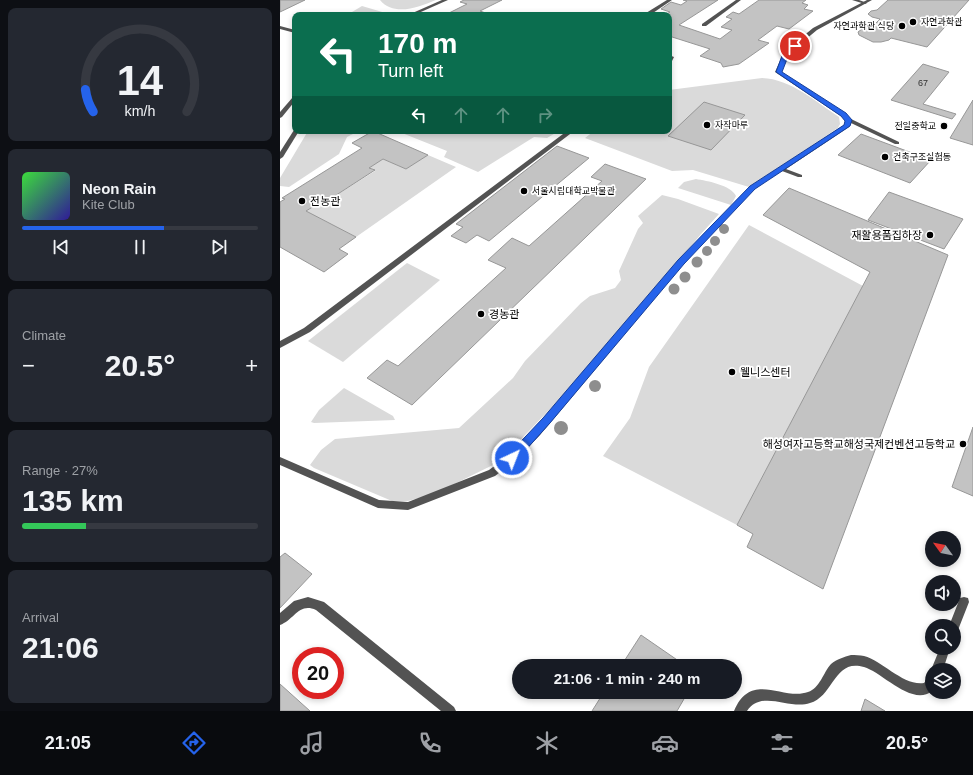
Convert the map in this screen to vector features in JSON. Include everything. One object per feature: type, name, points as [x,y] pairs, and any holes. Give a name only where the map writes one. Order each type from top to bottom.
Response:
[{"type":"street","points":[[417,12],[446,0]]},
{"type":"street","points":[[651,12],[670,0]]},
{"type":"street","points":[[704,25],[739,0]]},
{"type":"street","points":[[854,0],[868,2]]},
{"type":"street","points":[[868,2],[815,29],[786,53],[778,72],[844,115],[849,120],[897,143]]},
{"type":"street","points":[[280,27],[292,31]]},
{"type":"street","points":[[280,116],[292,102]]},
{"type":"street","points":[[280,461],[378,504],[408,506],[492,473],[512,458],[537,432],[686,256],[752,188],[847,126],[849,120]]},
{"type":"street","points":[[280,157],[294,134]]},
{"type":"street","points":[[280,345],[307,330],[567,134]]},
{"type":"street","points":[[781,169],[800,176]]},
{"type":"street","points":[[280,620],[294,607],[304,602],[312,601],[450,711]]},
{"type":"street","points":[[957,619],[964,602]]},
{"type":"street","points":[[740,711],[751,698],[766,694],[808,698],[816,694],[835,667],[845,662],[864,661],[911,688],[923,689],[925,688]]},
{"type":"shaded area","points":[[380,0],[436,0],[415,8],[399,9],[392,8]]},
{"type":"shaded area","points":[[362,6],[382,12],[352,12]]},
{"type":"shaded area","points":[[762,78],[773,79],[783,82],[803,92],[839,117],[840,124],[838,128],[749,187],[693,170],[672,171],[585,138],[590,134],[672,134],[672,90]]},
{"type":"shaded area","points":[[306,134],[353,134],[347,137],[339,154],[289,187],[280,186],[280,178]]},
{"type":"shaded area","points":[[404,134],[554,134],[547,138],[534,137],[478,172],[444,157],[447,151]]},
{"type":"shaded area","points":[[428,155],[456,167],[356,237],[306,211],[324,200],[327,201],[375,171],[369,168],[383,159],[406,169]]},
{"type":"shaded area","points":[[696,179],[718,184],[729,189],[736,196],[731,205],[678,188],[684,182]]},
{"type":"shaded area","points":[[662,195],[678,199],[719,214],[645,302],[553,406],[499,462],[434,494],[408,501],[392,501],[310,465],[321,450],[335,439],[459,428],[513,378],[525,361],[581,303],[590,296],[615,288],[621,280],[619,271],[638,229],[643,223],[638,216]]},
{"type":"shaded area","name":"웰니스센터","points":[[749,225],[863,286],[737,525],[603,456],[630,418],[649,367]]},
{"type":"shaded area","points":[[407,263],[440,280],[343,362],[308,341]]},
{"type":"shaded area","points":[[344,388],[393,416],[395,420],[311,422],[319,410]]},
{"type":"building","points":[[280,0],[305,0],[280,12]]},
{"type":"building","points":[[464,0],[502,0],[480,11],[483,12],[451,12],[467,4],[460,2]]},
{"type":"building","points":[[683,0],[718,0],[679,25],[720,39],[732,30],[721,27],[732,19],[726,17],[733,12],[739,14],[759,0],[806,0],[802,3],[808,5],[804,9],[813,11],[789,29],[777,26],[758,40],[769,43],[739,64],[723,67],[721,63],[700,56],[710,49],[672,37],[672,12],[661,9],[671,2],[681,5],[687,1]]},
{"type":"building","name":"자연과학관","points":[[888,0],[969,0],[927,47],[891,38],[881,42],[873,42],[859,35],[858,32],[862,29],[872,27],[880,19],[872,17],[868,14],[871,11],[877,10]]},
{"type":"building","points":[[923,64],[949,72],[923,104],[956,114],[952,119],[891,100]]},
{"type":"building","points":[[973,100],[973,145],[950,138]]},
{"type":"building","name":"자작마루","points":[[704,102],[745,115],[711,150],[668,136],[672,134],[672,132]]},
{"type":"building","name":"전농관","points":[[368,134],[380,134],[428,155],[406,169],[383,159],[369,168],[375,170],[327,201],[324,200],[306,211],[356,237],[339,249],[348,254],[324,272],[280,247],[280,202],[285,199],[282,198],[362,148],[352,143]]},
{"type":"building","name":"건축구조실험동","points":[[861,134],[931,160],[910,183],[838,155]]},
{"type":"building","name":"서울시립대학교박물관","points":[[557,146],[589,158],[489,241],[477,235],[466,243],[451,236],[463,227],[456,224]]},
{"type":"building","name":"경농관","points":[[605,164],[646,179],[412,405],[367,378],[387,360],[398,366],[506,268],[488,260],[512,238],[529,246],[602,181],[591,177]]},
{"type":"building","points":[[789,188],[948,255],[823,589],[747,547],[753,534],[737,525],[870,272],[763,215]]},
{"type":"building","name":"재활용품집하장","points":[[889,192],[963,219],[944,249],[868,220]]},
{"type":"building","points":[[973,427],[973,496],[952,487]]},
{"type":"building","points":[[285,553],[312,574],[280,608],[280,557]]},
{"type":"building","points":[[641,635],[676,659],[626,659]]},
{"type":"building","points":[[280,684],[292,695],[292,699],[297,699],[310,711],[280,711]]},
{"type":"building","points":[[600,699],[684,699],[677,711],[592,711]]},
{"type":"building","points":[[865,699],[885,711],[861,711]]},
{"type":"place","name":"자연과학관","points":[[913,22]]},
{"type":"place","name":"자연과학관 식당","points":[[902,26]]},
{"type":"place","name":"자작마루","points":[[707,125]]},
{"type":"place","name":"전일중학교","points":[[944,126]]},
{"type":"place","name":"건축구조실험동","points":[[885,157]]},
{"type":"place","name":"서울시립대학교박물관","points":[[524,191]]},
{"type":"place","name":"전농관","points":[[302,201]]},
{"type":"place","name":"재활용품집하장","points":[[930,235]]},
{"type":"place","name":"경농관","points":[[481,314]]},
{"type":"place","name":"웰니스센터","points":[[732,372]]},
{"type":"place","name":"해성여자고등학교해성국제컨벤션고등학교","points":[[963,444]]},
{"type":"route","points":[[512,458],[537,432],[681,262],[752,188],[847,126],[849,120],[844,115],[778,72],[786,53],[795,46]]}]
